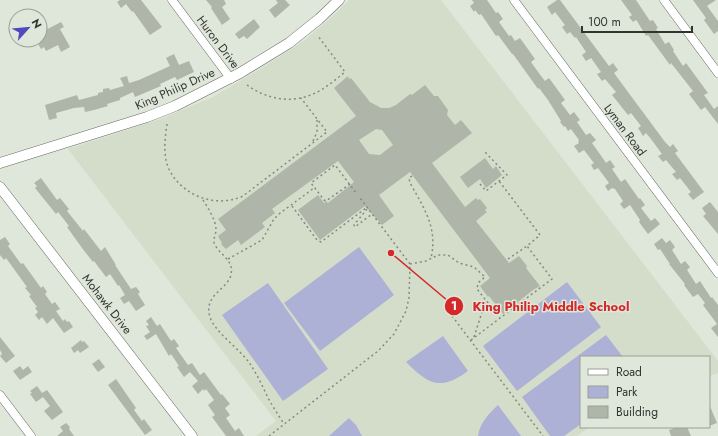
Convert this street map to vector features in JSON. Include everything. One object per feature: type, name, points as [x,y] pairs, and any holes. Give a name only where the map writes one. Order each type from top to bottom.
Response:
[{"type":"street","name":"Huron Drive","points":[[172,0],[231,79]]},
{"type":"street","name":"King Philip Drive","points":[[0,163],[147,117],[175,106],[231,79],[289,43],[319,19],[339,0]]},
{"type":"street","name":"Lyman Road","points":[[514,0],[718,274]]},
{"type":"street","points":[[664,0],[718,73]]},
{"type":"street","name":"Mohawk Drive","points":[[0,187],[192,436]]},
{"type":"street","points":[[0,396],[31,436]]},
{"type":"path","points":[[248,85],[267,96],[284,99],[301,98],[314,94],[323,88],[345,72],[318,36]]},
{"type":"path","points":[[167,124],[164,139],[165,155],[168,166],[174,177],[184,188],[203,199],[224,202],[234,200],[242,196],[327,132],[301,98]]},
{"type":"path","points":[[313,142],[317,132],[317,120]]},
{"type":"path","points":[[480,184],[486,191],[507,175],[486,152]]},
{"type":"path","points":[[350,184],[326,201],[311,183],[335,165],[350,184],[356,193]]},
{"type":"path","points":[[412,176],[409,178],[410,183],[426,212],[433,234],[434,244],[431,258]]},
{"type":"path","points":[[499,181],[540,235],[508,260]]},
{"type":"path","points":[[228,259],[262,240],[274,219],[279,214],[315,188]]},
{"type":"path","points":[[268,436],[378,351],[394,334],[406,311],[410,298],[410,264],[360,198]]},
{"type":"path","points":[[203,199],[215,224],[216,231],[213,241],[228,259],[230,263],[231,277],[212,298],[210,316],[222,334],[235,345],[248,360],[284,424]]},
{"type":"path","points":[[292,206],[317,240],[321,242],[367,208]]},
{"type":"path","points":[[367,208],[354,225],[355,227],[372,214]]},
{"type":"path","points":[[471,340],[552,279],[527,246]]},
{"type":"path","points":[[410,264],[426,261],[438,255],[448,255],[459,262],[474,267],[485,277],[476,287],[500,318]]},
{"type":"path","points":[[474,338],[486,300]]},
{"type":"path","points":[[446,308],[542,436]]},
{"type":"shaded area","points":[[349,0],[441,0],[718,361],[718,373],[710,376],[710,356],[580,356],[580,428],[589,428],[577,436],[256,436],[276,421],[68,149],[161,119],[213,97],[305,40]]},
{"type":"green space","points":[[359,247],[394,295],[320,351],[284,303]]},
{"type":"green space","points":[[567,282],[601,327],[517,391],[483,346]]},
{"type":"green space","points":[[268,283],[328,369],[283,401],[222,315]]},
{"type":"green space","points":[[606,335],[622,356],[580,356],[580,425],[564,436],[550,436],[522,397]]},
{"type":"green space","points":[[443,336],[468,371],[450,381],[435,383],[421,376],[406,362]]},
{"type":"green space","points":[[498,405],[521,436],[478,436],[483,422]]},
{"type":"green space","points":[[349,418],[356,425],[362,436],[329,436]]},
{"type":"building","points":[[120,0],[141,0],[162,27],[150,35],[133,11],[132,12],[126,4],[121,8],[117,2]]},
{"type":"building","points":[[206,0],[224,0],[226,4],[222,7],[230,19],[222,25],[211,8],[212,7]]},
{"type":"building","points":[[276,0],[285,0],[290,5],[275,18],[269,10],[278,3]]},
{"type":"building","points":[[472,0],[487,0],[496,13],[498,12],[503,19],[499,22],[509,36],[511,35],[515,41],[520,38],[535,59],[531,62],[541,76],[545,81],[549,78],[565,100],[561,103],[570,115],[574,112],[580,120],[577,122],[586,135],[590,133],[596,140],[592,143],[606,163],[610,160],[615,167],[612,169],[621,182],[625,179],[645,205],[641,208],[651,221],[655,218],[660,224],[648,234],[639,222],[640,220],[630,205],[624,209],[620,204],[623,201],[615,189],[612,188],[608,191],[605,186],[609,183],[598,168],[594,170],[591,165],[594,163],[584,150],[579,153],[574,146],[579,143],[579,140],[571,129],[568,131],[560,122],[561,121],[548,100],[539,88],[538,89],[498,35],[496,36],[481,14],[479,15],[475,10],[474,12],[470,6],[474,3]]},
{"type":"building","points":[[557,0],[560,0],[609,66],[613,63],[618,70],[614,73],[665,142],[670,147],[673,144],[678,151],[675,153],[704,192],[693,200],[688,194],[691,192],[680,178],[677,180],[672,174],[676,172],[666,160],[663,162],[658,156],[662,154],[651,139],[646,133],[643,136],[638,128],[641,126],[631,113],[628,115],[612,95],[616,92],[605,79],[602,81],[597,74],[601,72],[591,58],[586,61],[582,55],[586,52],[576,37],[575,38],[570,32],[567,34],[562,27],[565,25],[555,12],[552,15],[547,7]]},
{"type":"building","points":[[621,0],[636,0],[650,21],[653,20],[658,28],[656,29],[665,44],[669,42],[683,66],[686,63],[708,93],[704,95],[714,109],[718,106],[718,124],[705,107],[701,110],[689,94],[693,91],[671,63],[670,65],[648,35],[646,36],[637,21],[636,20],[633,22],[629,17],[632,15]]},
{"type":"building","points":[[693,0],[716,0],[707,6],[718,21],[718,31],[714,34],[704,20],[706,18]]},
{"type":"building","points":[[254,19],[260,27],[247,39],[244,36],[239,39],[235,34]]},
{"type":"building","points":[[61,22],[64,27],[60,29],[70,47],[61,52],[58,45],[46,51],[44,48],[48,48],[48,29]]},
{"type":"building","points":[[174,54],[179,65],[189,61],[194,72],[177,80],[175,77],[160,84],[161,86],[135,97],[133,92],[120,98],[120,100],[107,104],[108,106],[85,112],[84,107],[74,108],[56,113],[57,118],[49,120],[45,105],[77,95],[79,100],[98,95],[98,93],[103,92],[103,89],[109,88],[110,90],[124,86],[120,78],[127,76],[129,83],[139,80],[170,66],[166,58]]},
{"type":"building","points":[[348,76],[370,102],[381,108],[389,108],[396,105],[425,85],[434,96],[438,96],[448,110],[447,115],[455,125],[461,120],[472,133],[432,163],[465,207],[476,198],[478,200],[480,199],[487,208],[485,210],[487,212],[476,221],[509,263],[519,256],[540,286],[503,314],[480,286],[490,278],[410,172],[379,195],[394,216],[382,225],[365,206],[320,240],[298,210],[318,195],[324,203],[326,201],[328,203],[354,182],[338,161],[272,209],[275,213],[262,223],[265,227],[241,245],[238,240],[226,249],[221,244],[222,243],[218,236],[226,230],[218,219],[356,116],[334,88]],"holes":[[[376,129],[382,130],[393,145],[380,155],[369,154],[359,140]]]},
{"type":"building","points":[[485,158],[493,169],[496,166],[502,175],[486,188],[480,179],[468,188],[460,177]]},
{"type":"building","points":[[41,178],[57,200],[60,198],[69,209],[67,211],[83,231],[84,229],[101,251],[105,247],[131,289],[136,287],[140,292],[138,294],[145,305],[136,311],[129,301],[124,304],[120,298],[125,295],[119,285],[118,286],[110,274],[106,277],[94,261],[93,262],[67,227],[69,226],[58,212],[56,214],[35,188],[37,186],[34,183]]},
{"type":"building","points":[[710,202],[718,212],[718,234],[703,216],[706,214],[702,208]]},
{"type":"building","points":[[5,237],[10,244],[8,246],[21,264],[23,263],[41,288],[43,286],[47,292],[45,294],[52,304],[55,302],[60,309],[56,311],[63,321],[65,319],[67,322],[69,321],[73,327],[64,333],[53,318],[47,324],[42,317],[39,320],[35,315],[38,312],[35,308],[37,307],[29,296],[31,295],[25,288],[27,287],[6,258],[4,260],[0,255],[0,240]]},
{"type":"building","points":[[662,238],[666,243],[670,240],[675,247],[672,250],[681,264],[685,261],[690,267],[687,270],[696,284],[700,281],[711,298],[712,297],[718,305],[718,337],[711,328],[717,324],[703,305],[705,303],[698,294],[693,297],[660,249],[658,250],[654,244]]},
{"type":"building","points":[[151,317],[157,326],[160,324],[171,341],[174,339],[179,346],[176,348],[188,365],[192,363],[200,375],[204,372],[221,395],[222,394],[230,404],[225,408],[230,415],[226,418],[235,431],[239,428],[244,436],[226,436],[212,417],[215,415],[208,405],[214,400],[206,389],[204,391],[203,389],[198,394],[192,386],[198,381],[190,372],[184,377],[177,367],[179,366],[171,354],[169,356],[156,334],[147,340],[144,336],[150,332],[146,326],[149,325],[146,321]]},
{"type":"building","points":[[0,337],[15,356],[6,363],[0,356],[2,354],[0,350]]},
{"type":"building","points":[[81,340],[82,342],[84,341],[89,347],[80,353],[78,350],[74,353],[71,348]]},
{"type":"building","points":[[99,359],[105,367],[98,372],[92,364]]},
{"type":"building","points":[[20,366],[23,370],[28,366],[32,372],[20,380],[13,371]]},
{"type":"building","points":[[116,379],[136,408],[134,410],[142,421],[144,419],[152,430],[145,435],[108,385]]},
{"type":"building","points":[[37,386],[42,393],[47,390],[63,412],[52,420],[44,411],[50,406],[43,397],[36,402],[30,394],[32,393],[30,391]]},
{"type":"building","points":[[710,406],[717,423],[710,426]]},
{"type":"building","points":[[66,423],[70,427],[69,429],[74,436],[57,436],[63,431],[60,427]]},
{"type":"building","points":[[674,428],[687,428],[691,436],[671,436],[669,430]]},
{"type":"place","name":"King Philip Middle School","points":[[391,253]]}]
